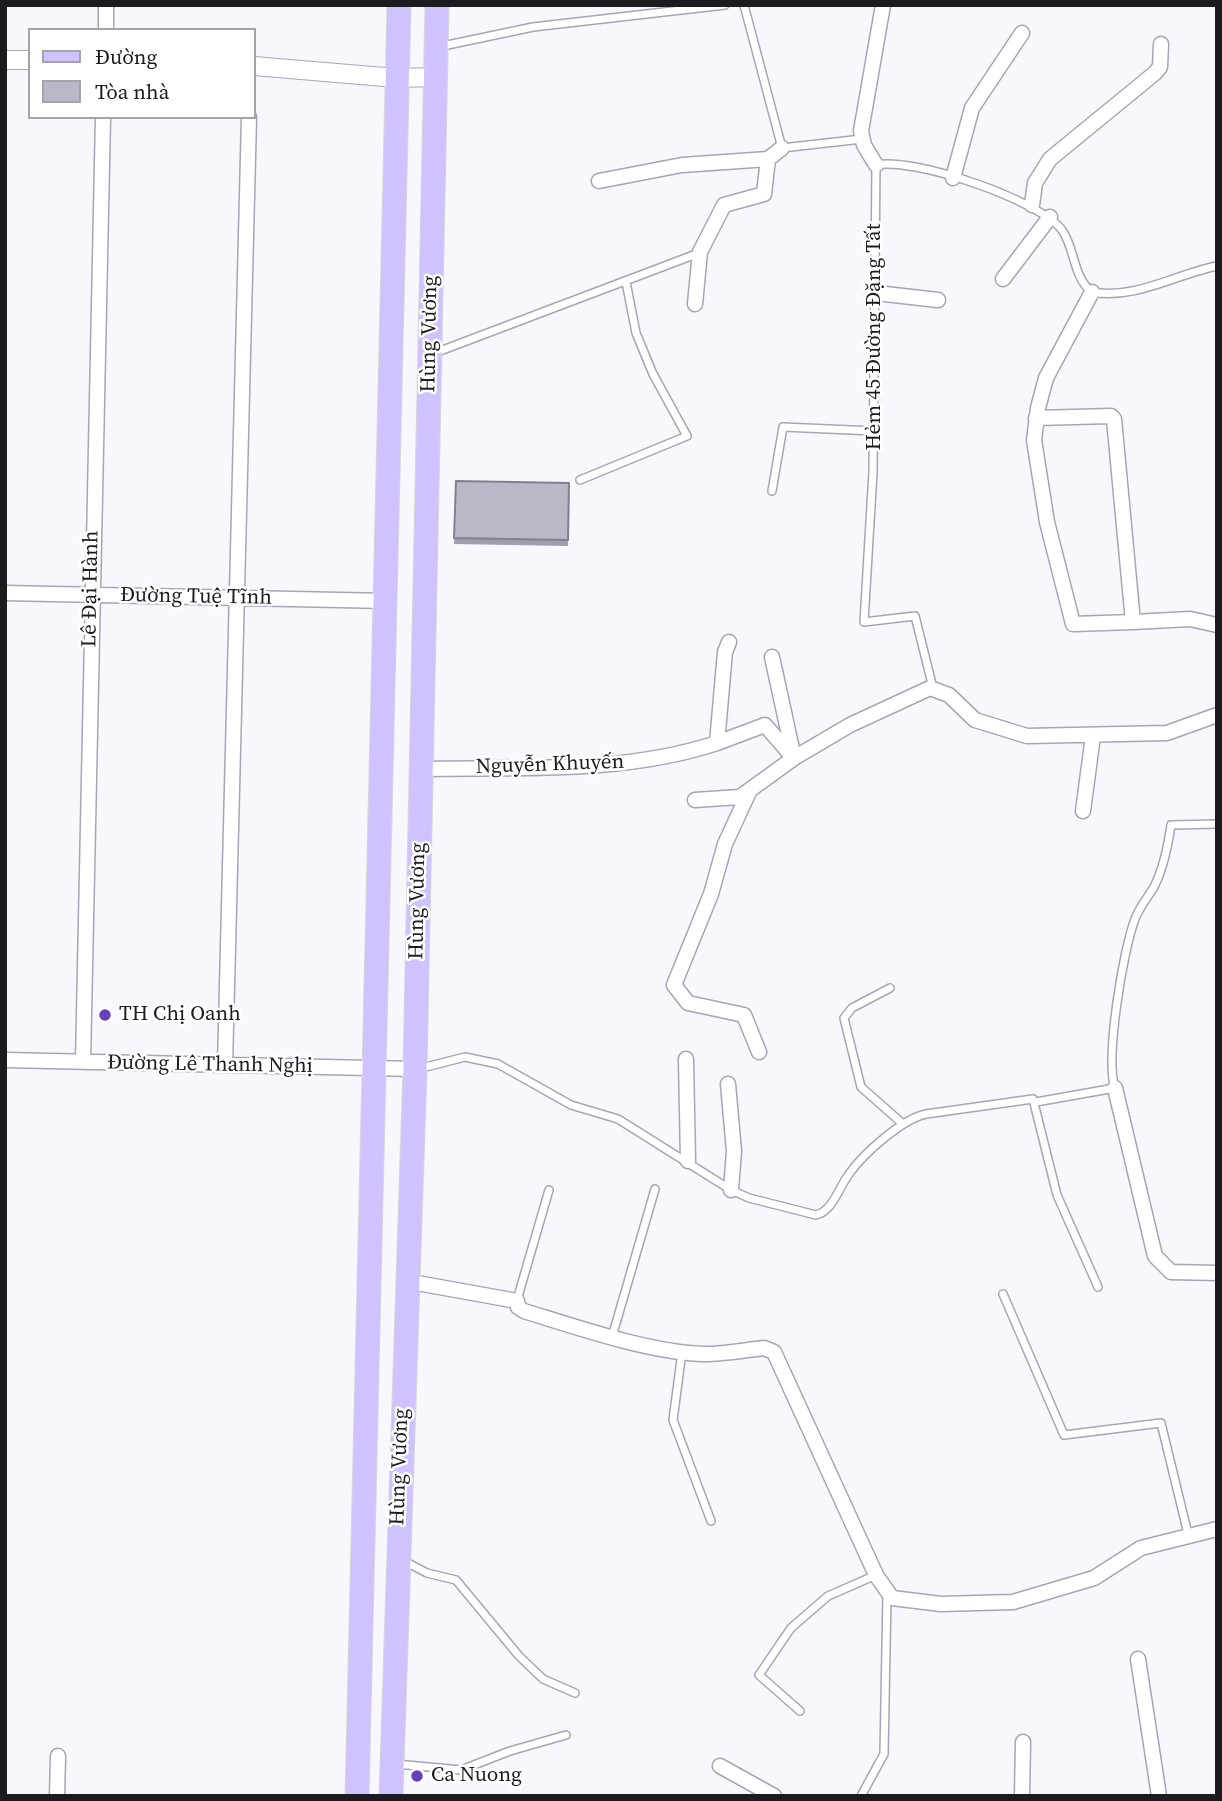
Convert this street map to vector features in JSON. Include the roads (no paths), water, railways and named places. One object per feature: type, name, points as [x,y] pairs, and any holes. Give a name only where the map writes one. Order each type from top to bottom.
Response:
[{"type":"main road","name":"Hùng Vương","points":[[357,1796],[399,5]]},
{"type":"main road","name":"Hùng Vương","points":[[391,1796],[405,1281],[415,1069],[437,5]]},
{"type":"main road","points":[[362,1555],[397,1557]]},
{"type":"street","points":[[106,5],[106,28]]},
{"type":"street","points":[[862,139],[883,5]]},
{"type":"street","points":[[953,178],[972,108],[1022,33]]},
{"type":"street","points":[[1032,205],[1035,183],[1049,159],[1155,73],[1160,67],[1161,44]]},
{"type":"street","points":[[5,60],[28,61]]},
{"type":"street","points":[[256,66],[396,78],[435,77]]},
{"type":"street","name":"Lê Đại Hành","points":[[83,1062],[103,119]]},
{"type":"street","points":[[225,1065],[248,119]]},
{"type":"street","name":"Hẻm 45 Đường Đặng Tất","points":[[862,139],[876,165]]},
{"type":"street","points":[[599,181],[682,165],[768,159],[782,148]]},
{"type":"street","points":[[695,304],[700,252],[724,205],[764,194],[768,159]]},
{"type":"street","points":[[1003,279],[1050,217]]},
{"type":"street","points":[[1092,292],[1046,378],[1036,418],[1034,440],[1039,479],[1070,619],[1078,625],[1190,620],[1217,625]]},
{"type":"street","points":[[876,293],[938,300]]},
{"type":"street","points":[[1036,418],[1111,416],[1114,419],[1133,622]]},
{"type":"street","name":"Đường Tuệ Tĩnh","points":[[5,593],[387,601]]},
{"type":"street","points":[[718,743],[725,652],[730,642]]},
{"type":"street","points":[[772,657],[794,758]]},
{"type":"street","points":[[695,800],[740,797],[794,758],[874,713],[917,692],[934,688],[948,695],[975,720],[1006,732],[1027,736],[1167,733],[1217,715]]},
{"type":"street","name":"Nguyễn Khuyến","points":[[420,769],[611,764],[680,755],[765,725],[794,758]]},
{"type":"street","points":[[1083,811],[1093,736]]},
{"type":"street","points":[[749,792],[725,844],[711,894],[674,985],[688,1003],[744,1015],[759,1052]]},
{"type":"street","points":[[686,1059],[688,1161]]},
{"type":"street","name":"Đường Lê Thanh Nghị","points":[[5,1060],[415,1069]]},
{"type":"street","points":[[728,1084],[734,1151],[730,1190]]},
{"type":"street","points":[[1115,1088],[1155,1256],[1171,1272],[1217,1273]]},
{"type":"street","points":[[405,1281],[517,1301],[518,1307],[524,1311],[612,1337],[682,1351],[705,1354],[764,1348],[774,1352],[876,1575],[887,1595],[902,1601],[941,1604],[1013,1602],[1094,1578],[1141,1548],[1188,1534],[1217,1529]]},
{"type":"street","points":[[1138,1660],[1159,1796]]},
{"type":"street","points":[[1022,1796],[1023,1742]]},
{"type":"street","points":[[57,1796],[58,1756]]},
{"type":"street","points":[[720,1766],[774,1796]]},
{"type":"lane","points":[[435,48],[533,27],[724,5]]},
{"type":"lane","points":[[744,5],[782,148],[862,139]]},
{"type":"lane","points":[[876,165],[900,165],[953,178],[1032,205],[1050,217],[1063,232],[1080,275],[1092,292],[1103,294],[1153,286],[1217,266]]},
{"type":"lane","name":"Hẻm 45 Đường Đặng Tất","points":[[876,165],[874,431],[864,622],[915,616],[934,688]]},
{"type":"lane","points":[[430,355],[700,252]]},
{"type":"lane","points":[[580,480],[687,436],[653,374],[640,343],[626,282]]},
{"type":"lane","points":[[772,491],[783,427],[874,431]]},
{"type":"lane","points":[[415,1069],[465,1057],[498,1064],[571,1105],[618,1119],[730,1190],[749,1198],[816,1215],[822,1214],[850,1172],[903,1124],[926,1114],[1023,1099],[1033,1099],[1036,1102],[1115,1088],[1110,1062],[1134,920],[1156,884],[1168,850],[1171,825],[1217,824]]},
{"type":"lane","points":[[890,988],[852,1008],[844,1017],[861,1087],[903,1124]]},
{"type":"lane","points":[[1036,1102],[1043,1146],[1057,1195],[1098,1287]]},
{"type":"lane","points":[[612,1337],[655,1189]]},
{"type":"lane","points":[[517,1301],[549,1190]]},
{"type":"lane","points":[[1003,1294],[1064,1435],[1161,1423],[1188,1534]]},
{"type":"lane","points":[[682,1351],[673,1420],[711,1521]]},
{"type":"lane","points":[[397,1557],[427,1573],[456,1580],[519,1656],[543,1679],[575,1693]]},
{"type":"lane","points":[[800,1711],[759,1675],[791,1628],[828,1596],[876,1575]]},
{"type":"lane","points":[[861,1796],[884,1754],[887,1595]]},
{"type":"lane","points":[[392,1764],[461,1770],[510,1751],[566,1735]]},
{"type":"place","name":"TH Chị Oanh","points":[[105,1015]]},
{"type":"place","name":"Ca Nuong","points":[[417,1776]]}]
